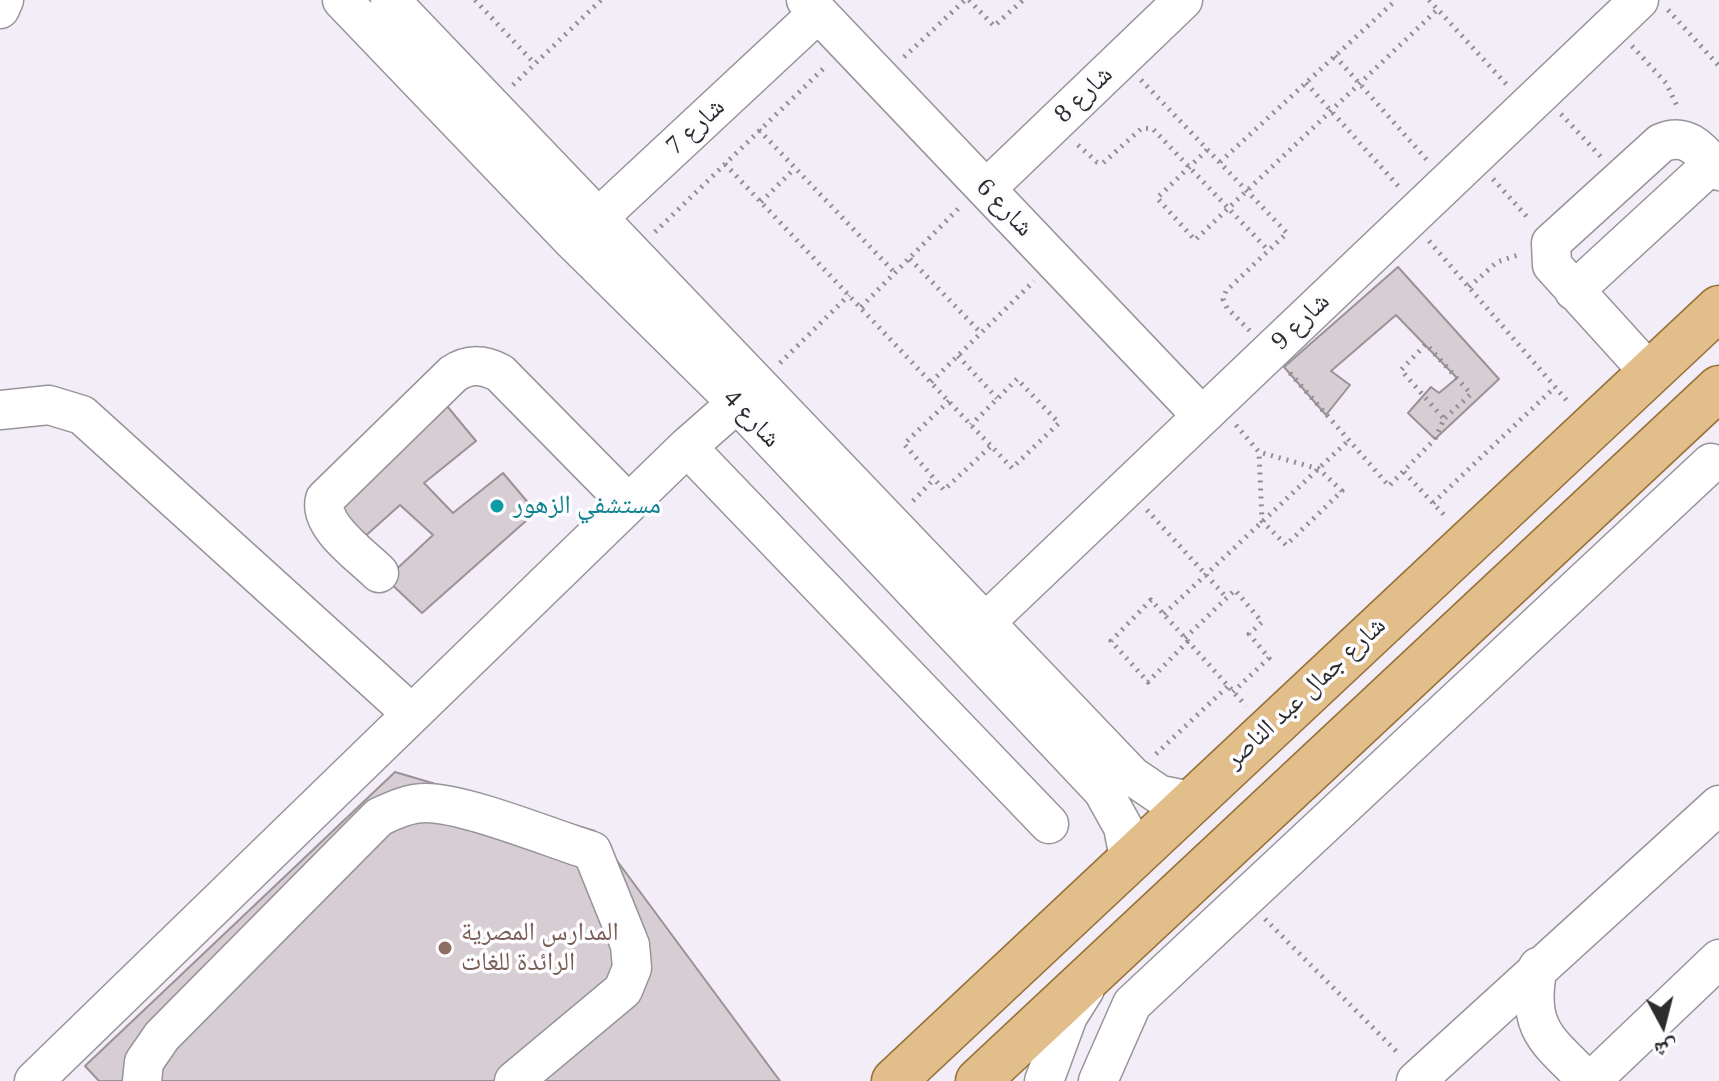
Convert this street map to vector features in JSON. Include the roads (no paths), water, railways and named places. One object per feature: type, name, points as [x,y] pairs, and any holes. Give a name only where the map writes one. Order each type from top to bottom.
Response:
[{"type":"main road","name":"شارع جمال عبد الناصر","points":[[894,1081],[1719,308]]},
{"type":"main road","points":[[978,1081],[1719,388]]},
{"type":"street","points":[[0,9],[4,0]]},
{"type":"street","name":"شارع 4","points":[[342,0],[587,228],[975,632],[1132,776],[1160,795],[1191,801]]},
{"type":"street","name":"شارع 4","points":[[390,0],[492,105],[587,228],[635,252],[748,393]]},
{"type":"street","name":"شارع 8","points":[[984,187],[1183,0]]},
{"type":"street","name":"شارع 7","points":[[587,228],[812,7]]},
{"type":"street","name":"شارع 6","points":[[812,7],[1054,261],[1210,409]]},
{"type":"street","name":"شارع 9","points":[[975,632],[1626,13]]},
{"type":"street","points":[[1574,291],[1716,167],[1693,143],[1671,138],[1620,179],[1550,248],[1552,265],[1574,291],[1650,373]]},
{"type":"street","points":[[379,573],[328,521],[323,509],[325,499],[453,374],[470,366],[500,373],[628,503]]},
{"type":"street","points":[[34,1081],[628,503],[748,393]]},
{"type":"street","points":[[0,410],[49,405],[82,415],[412,714]]},
{"type":"street","points":[[687,447],[1049,824]]},
{"type":"street","points":[[1098,1081],[1132,1004],[1715,465],[1682,454],[1653,451]]},
{"type":"street","name":"شارع 4","points":[[975,632],[1103,791],[1123,827],[1129,858]]},
{"type":"street","points":[[142,1081],[144,1062],[151,1048],[379,817],[401,807],[426,803],[451,807],[592,851],[630,945],[632,968],[623,990],[514,1081]]},
{"type":"street","points":[[1418,1079],[1719,805]]},
{"type":"street","points":[[1471,1029],[1519,1030],[1542,1035],[1590,1081],[1719,959]]},
{"type":"street","points":[[1044,1081],[1068,1016],[1099,967]]},
{"type":"street","points":[[1538,967],[1533,989],[1542,1035]]},
{"type":"place","name":"مستشفي الزهور","points":[[497,506]]},
{"type":"place","name":"المدارس المصرية الرائدة للغات","points":[[445,948]]}]
